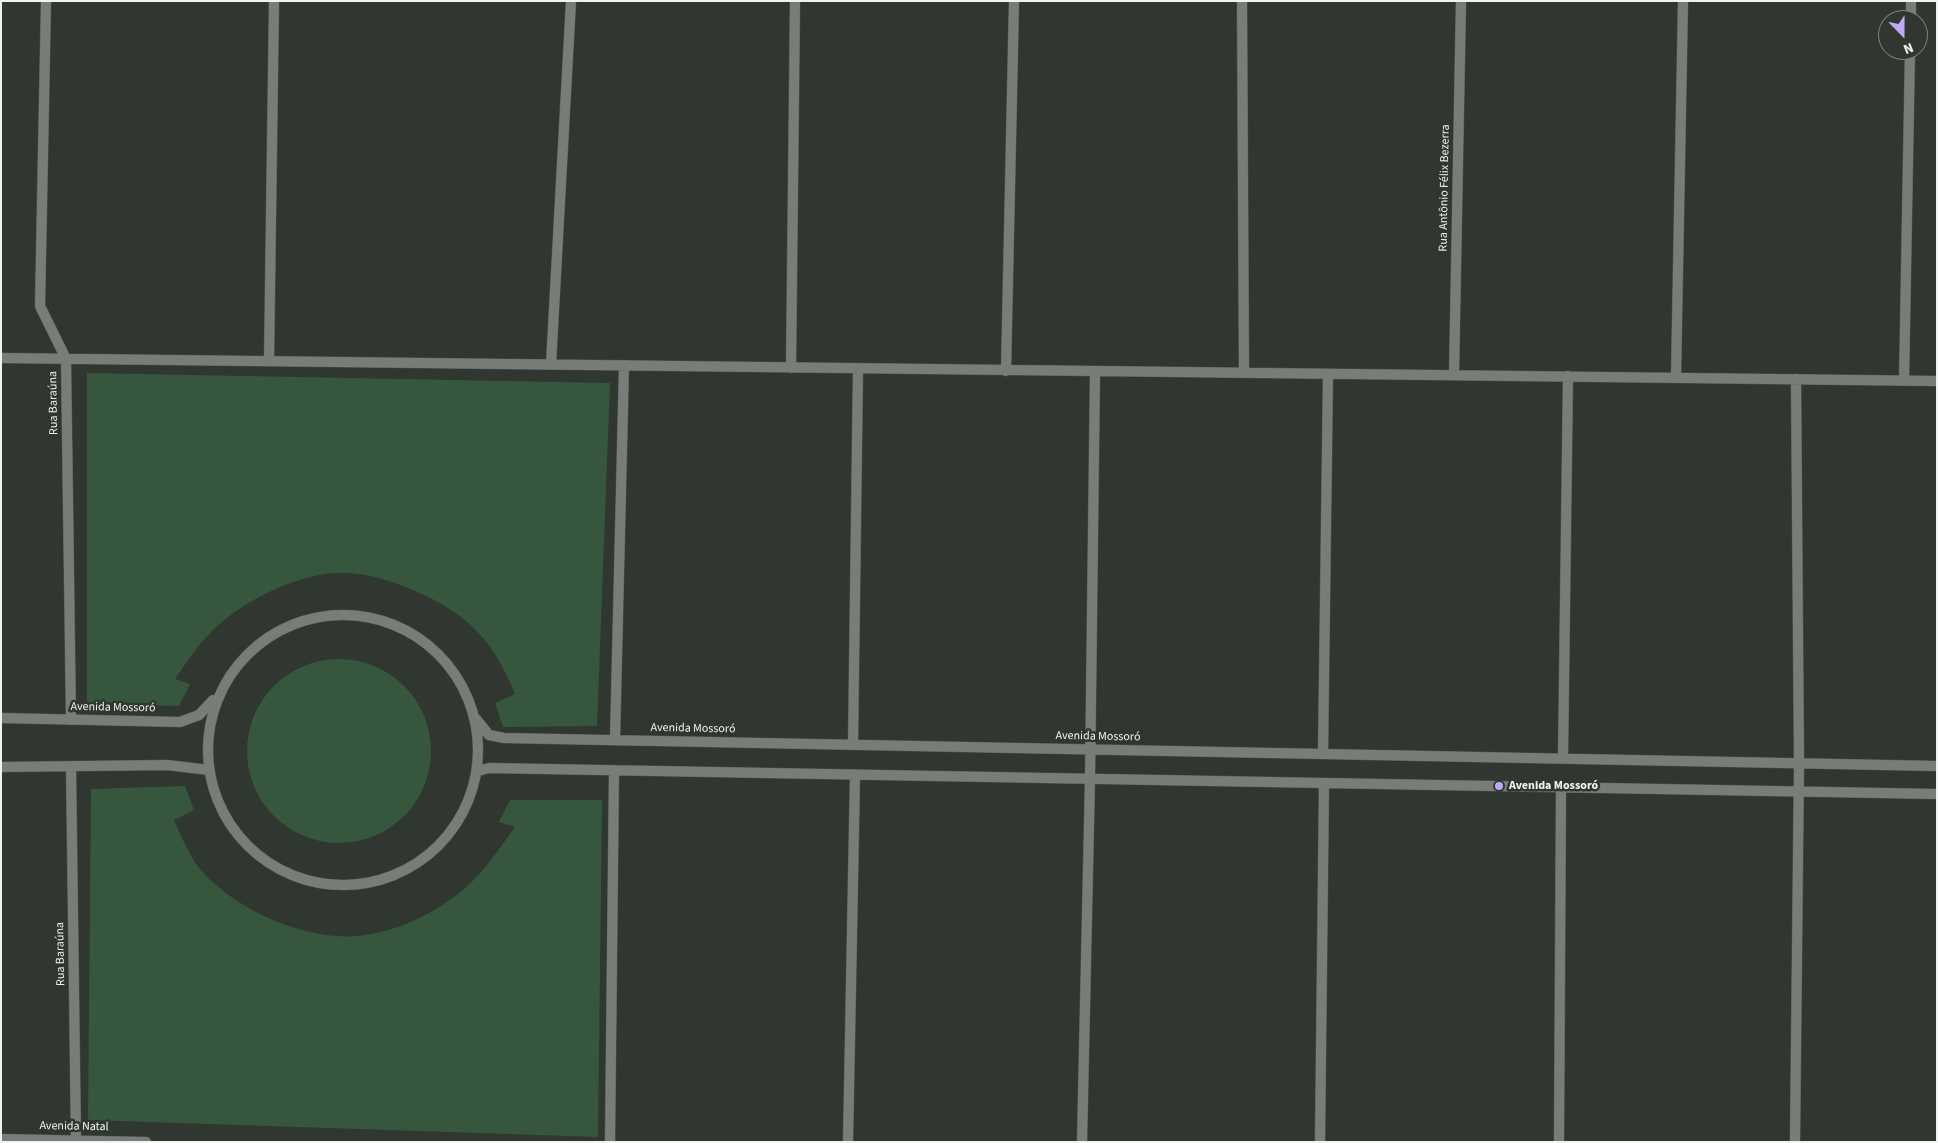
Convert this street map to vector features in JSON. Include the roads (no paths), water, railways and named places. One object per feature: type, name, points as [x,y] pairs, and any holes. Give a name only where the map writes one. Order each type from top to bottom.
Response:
[{"type":"street","name":"Rua Baraúna","points":[[46,1],[40,306],[66,359],[72,720]]},
{"type":"street","points":[[269,361],[274,1]]},
{"type":"street","points":[[551,364],[571,1]]},
{"type":"street","points":[[791,368],[796,1]]},
{"type":"street","points":[[1006,371],[1014,1]]},
{"type":"street","points":[[1242,1],[1244,373]]},
{"type":"street","name":"Rua Antônio Félix Bezerra","points":[[1454,375],[1461,1]]},
{"type":"street","points":[[1676,377],[1682,1]]},
{"type":"street","points":[[1904,381],[1910,60]]},
{"type":"street","points":[[1,358],[1937,381]]},
{"type":"street","points":[[615,740],[624,365]]},
{"type":"street","points":[[853,745],[858,369]]},
{"type":"street","points":[[1082,1142],[1090,779],[1095,372]]},
{"type":"street","points":[[1323,754],[1328,374]]},
{"type":"street","points":[[1563,758],[1568,376]]},
{"type":"street","points":[[1795,1142],[1799,763],[1796,379]]},
{"type":"street","points":[[328,615],[370,617],[410,631],[443,657],[466,691],[476,719],[478,771],[468,804],[450,834],[425,858],[394,875],[360,883],[326,884],[292,875],[261,857],[237,833],[219,803],[209,770],[204,734],[215,698],[240,661],[288,627],[328,615]]},
{"type":"street","name":"Avenida Mossoró","points":[[1,718],[180,722],[199,715],[215,698]]},
{"type":"street","name":"Avenida Mossoró","points":[[476,719],[488,734],[504,738],[1937,766]]},
{"type":"street","points":[[1,767],[167,765],[209,770]]},
{"type":"street","name":"Rua Baraúna","points":[[71,767],[76,1140]]},
{"type":"street","points":[[478,771],[489,768],[1937,794]]},
{"type":"street","points":[[610,1142],[614,770]]},
{"type":"street","points":[[848,1142],[855,775]]},
{"type":"street","points":[[1320,1142],[1324,783]]},
{"type":"street","points":[[1558,1142],[1561,787]]},
{"type":"street","name":"Avenida Natal","points":[[1,1139],[146,1142]]},
{"type":"place","name":"Avenida Mossoró","points":[[1499,786]]}]
